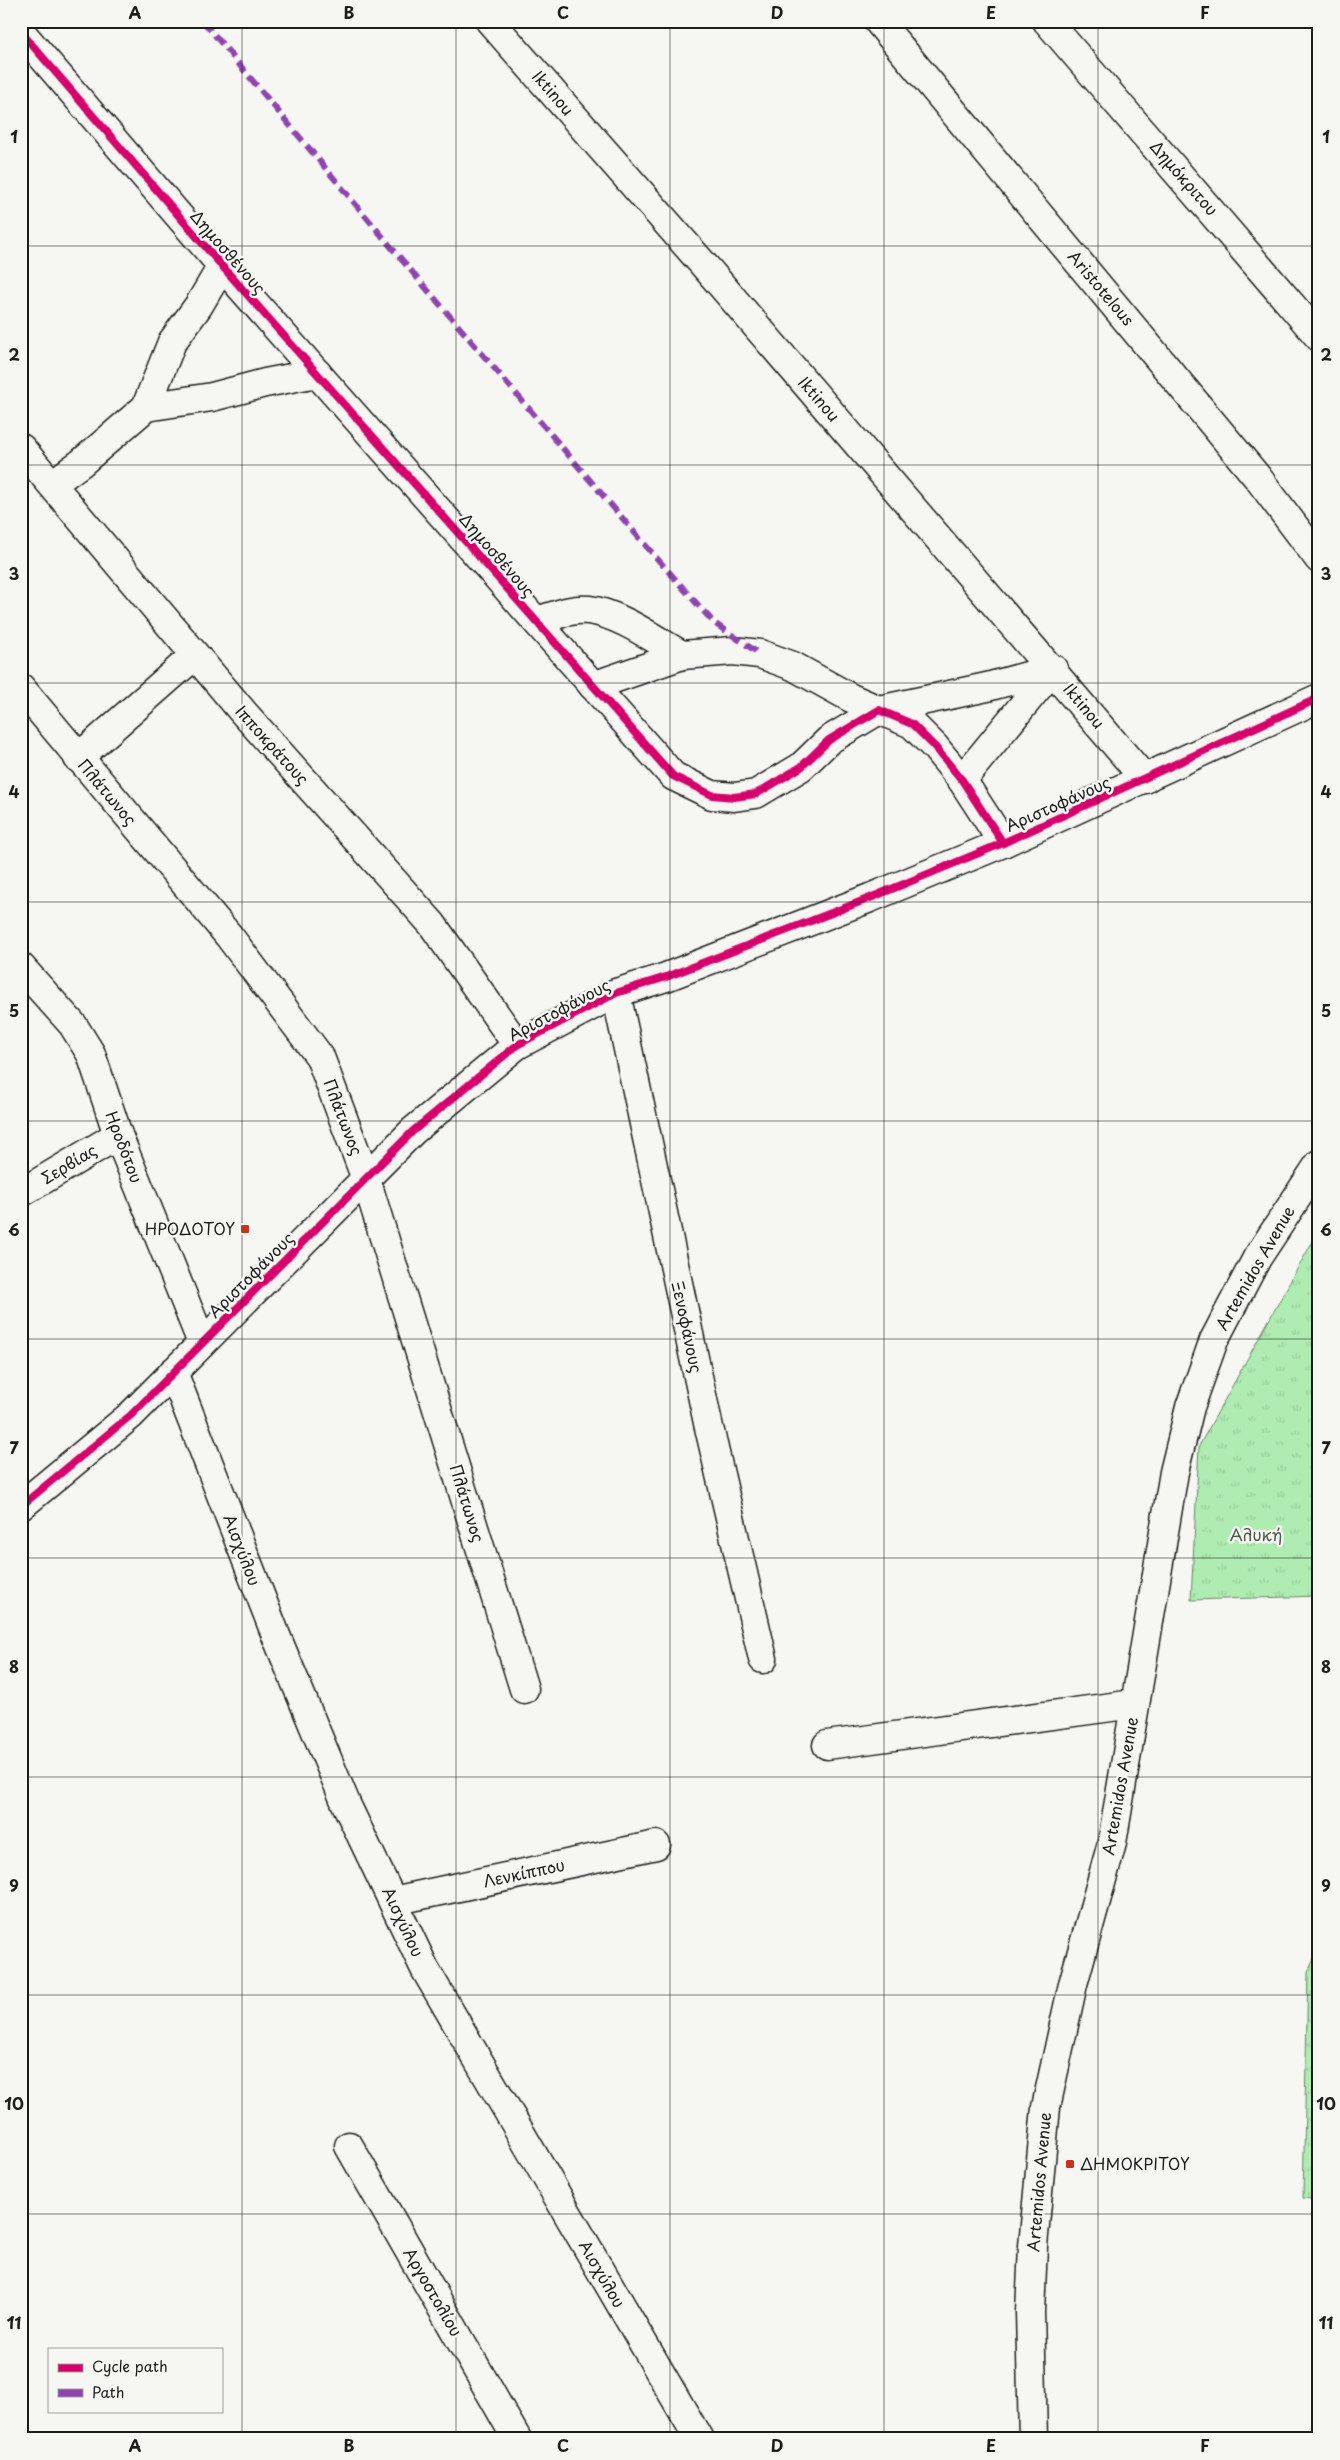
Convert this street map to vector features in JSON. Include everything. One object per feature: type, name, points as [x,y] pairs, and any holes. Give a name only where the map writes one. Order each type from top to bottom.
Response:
[{"type":"street","name":"Iktinou","points":[[490,21],[1053,669],[1145,779]]},
{"type":"street","name":"Aristotelous","points":[[878,21],[1246,463],[1319,559]]},
{"type":"street","name":"Δημόκριτου","points":[[1047,21],[1279,288],[1319,337]]},
{"type":"street","name":"Δημοσθένους","points":[[21,32],[222,266],[674,776],[712,795],[734,797],[756,794],[801,768],[829,740],[879,710],[987,687],[1053,669]]},
{"type":"street","points":[[52,484],[88,458],[146,407],[172,342],[199,305],[222,266]]},
{"type":"street","points":[[146,407],[212,397],[265,383],[317,373]]},
{"type":"street","name":"Ιπποκράτους","points":[[21,448],[243,712],[432,924],[517,1045]]},
{"type":"street","points":[[537,621],[569,611],[590,610],[616,619],[682,655]]},
{"type":"street","points":[[593,686],[682,655],[732,651],[760,654],[793,666],[851,698],[912,724],[962,780],[1004,843]]},
{"type":"street","points":[[78,758],[195,655]]},
{"type":"street","points":[[962,780],[1053,669]]},
{"type":"street","name":"Πλάτωνος","points":[[21,688],[229,936],[320,1057],[366,1179],[524,1689]]},
{"type":"street","name":"Αριστοφάνους","points":[[21,1506],[131,1415],[413,1131],[517,1045],[616,993],[694,966],[870,898],[1004,843],[1319,698]]},
{"type":"street","name":"Ηροδότου","points":[[21,967],[73,1025],[91,1054],[118,1135],[202,1343]]},
{"type":"street","name":"Ξενοφάνους","points":[[616,993],[708,1423],[763,1659]]},
{"type":"street","name":"Σερβίας","points":[[21,1193],[118,1135]]},
{"type":"street","name":"Artemidos Avenue","points":[[1033,2439],[1030,2312],[1034,2237],[1046,2107],[1073,1984],[1112,1843],[1174,1472],[1202,1371],[1214,1340],[1257,1258],[1319,1164]]},
{"type":"street","name":"Αισχύλου","points":[[173,1372],[277,1638],[347,1806],[425,1969],[699,2439]]},
{"type":"street","points":[[827,1745],[1134,1704]]},
{"type":"street","name":"Λενκίππου","points":[[393,1901],[656,1845]]},
{"type":"street","name":"Αργοστολίου","points":[[349,2146],[517,2439]]},
{"type":"green space","name":"Αλυκή","points":[[1319,1230],[1319,1596],[1191,1600],[1199,1446]]},
{"type":"green space","points":[[1319,1948],[1319,2200],[1303,2198],[1308,1972]]},
{"type":"marked path","points":[[203,21],[402,260],[653,554],[714,623],[760,654]]},
{"type":"cycle path","points":[[21,32],[222,266],[673,776],[712,795],[734,797],[756,794],[801,767],[829,740],[879,710],[912,724],[935,747],[962,780],[1003,843]]},
{"type":"cycle path","points":[[21,1506],[131,1415],[413,1131],[517,1045],[616,993],[666,977],[870,898],[1003,843],[1319,698]]},
{"type":"place","name":"ΗΡΟΔΟΤΟΥ","points":[[245,1229]]},
{"type":"place","name":"ΔΗΜΟΚΡΙΤΟΥ","points":[[1070,2164]]}]
